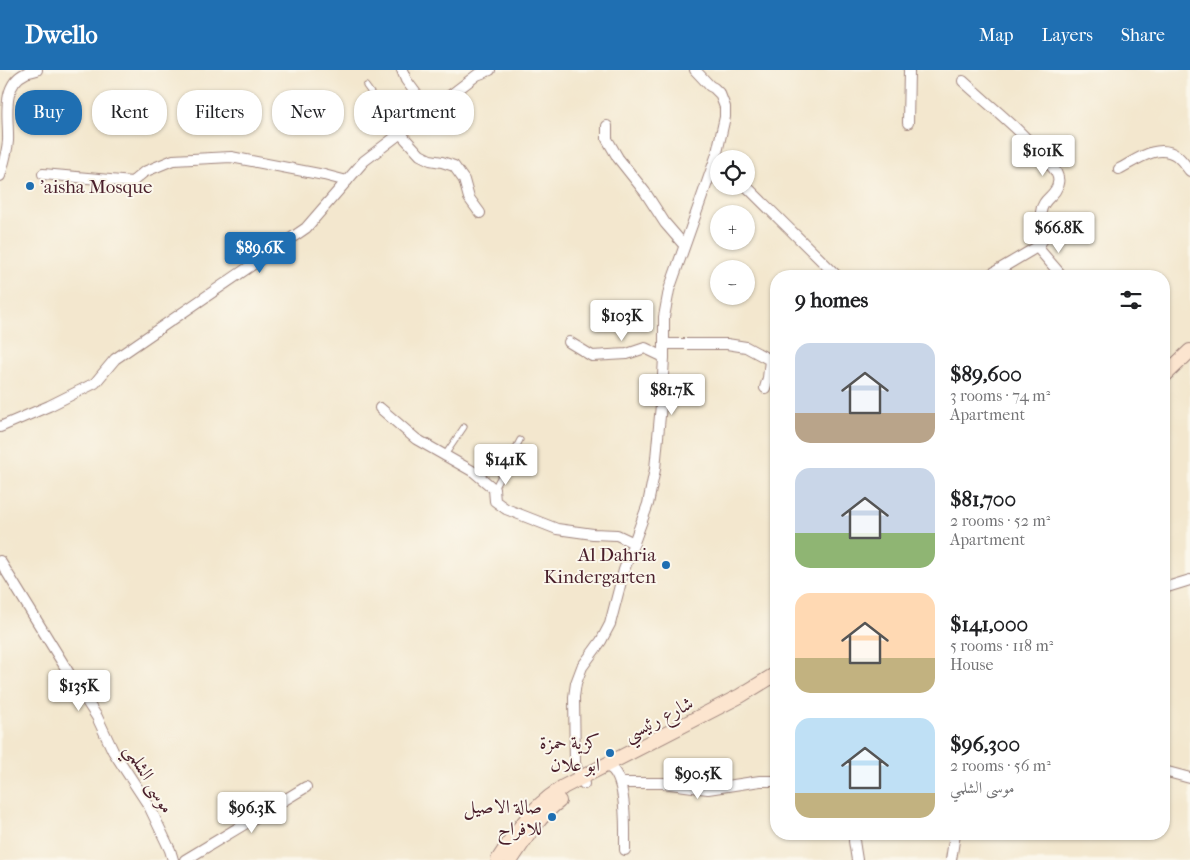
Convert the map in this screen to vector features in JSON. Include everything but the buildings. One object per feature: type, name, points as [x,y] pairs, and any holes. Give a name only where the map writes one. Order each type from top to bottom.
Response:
[{"type":"main road","points":[[1170,370],[1190,351]]},
{"type":"main road","name":"شارع رئيسي","points":[[609,768],[770,678]]},
{"type":"main road","name":"شارع رئيسي","points":[[498,860],[535,810],[557,791],[743,705],[770,689]]},
{"type":"main road","name":"شارع رئيسي","points":[[511,860],[537,823],[551,807],[582,781]]},
{"type":"street","points":[[0,176],[8,142],[7,102],[10,90],[13,84],[22,76],[37,70]]},
{"type":"street","points":[[402,70],[413,90]]},
{"type":"street","points":[[458,90],[478,75],[490,70]]},
{"type":"street","points":[[695,70],[717,91],[724,102],[725,117],[719,150]]},
{"type":"street","points":[[908,123],[909,70]]},
{"type":"street","points":[[963,81],[1029,141],[1056,174],[1058,182],[1056,190],[1044,202],[1042,207],[1041,213],[1044,227],[1042,241],[1037,247],[998,270]]},
{"type":"street","points":[[607,126],[607,139],[618,158],[645,192],[665,224],[684,246]]},
{"type":"street","points":[[0,427],[49,406],[95,383],[116,359],[306,228],[364,161],[397,135]]},
{"type":"street","points":[[402,135],[425,158],[454,166],[464,180],[468,198],[480,213]]},
{"type":"street","points":[[1119,169],[1152,152],[1162,150],[1178,156],[1190,171]]},
{"type":"street","points":[[43,174],[132,182],[144,172],[173,160],[231,157],[347,180]]},
{"type":"street","points":[[582,781],[575,763],[574,698],[576,683],[582,667],[596,649],[610,624],[624,570],[648,504],[655,469],[662,394],[664,317],[669,290],[710,177]]},
{"type":"street","points":[[755,195],[831,270]]},
{"type":"street","points":[[1037,247],[1057,270]]},
{"type":"street","points":[[569,342],[592,356],[628,354],[645,348],[664,357]]},
{"type":"street","points":[[664,344],[727,344],[746,347],[770,357]]},
{"type":"street","points":[[765,388],[770,370]]},
{"type":"street","points":[[380,408],[416,439],[474,472],[494,489],[495,501],[506,509],[557,529],[617,535],[634,543]]},
{"type":"street","name":"موسى الشلمي","points":[[0,561],[97,716],[113,750],[149,806],[173,860]]},
{"type":"street","points":[[1170,586],[1190,580]]},
{"type":"street","points":[[609,768],[620,782],[624,815],[625,850]]},
{"type":"street","points":[[1170,773],[1190,778]]},
{"type":"street","points":[[620,782],[663,782],[708,790],[770,781]]},
{"type":"street","points":[[185,860],[306,787]]},
{"type":"street","points":[[854,840],[857,860]]},
{"type":"street","points":[[951,860],[954,840]]},
{"type":"lane","points":[[366,86],[369,90]]},
{"type":"lane","points":[[445,455],[464,427]]},
{"type":"lane","points":[[494,489],[520,440]]},
{"type":"place","name":"'aisha Mosque","points":[[30,186]]},
{"type":"place","name":"Al Dahria Kindergarten","points":[[666,565]]},
{"type":"place","name":"كزية حمزة ابو علان","points":[[610,753]]},
{"type":"place","name":"صالة الاصيل للافراح","points":[[552,817]]}]
